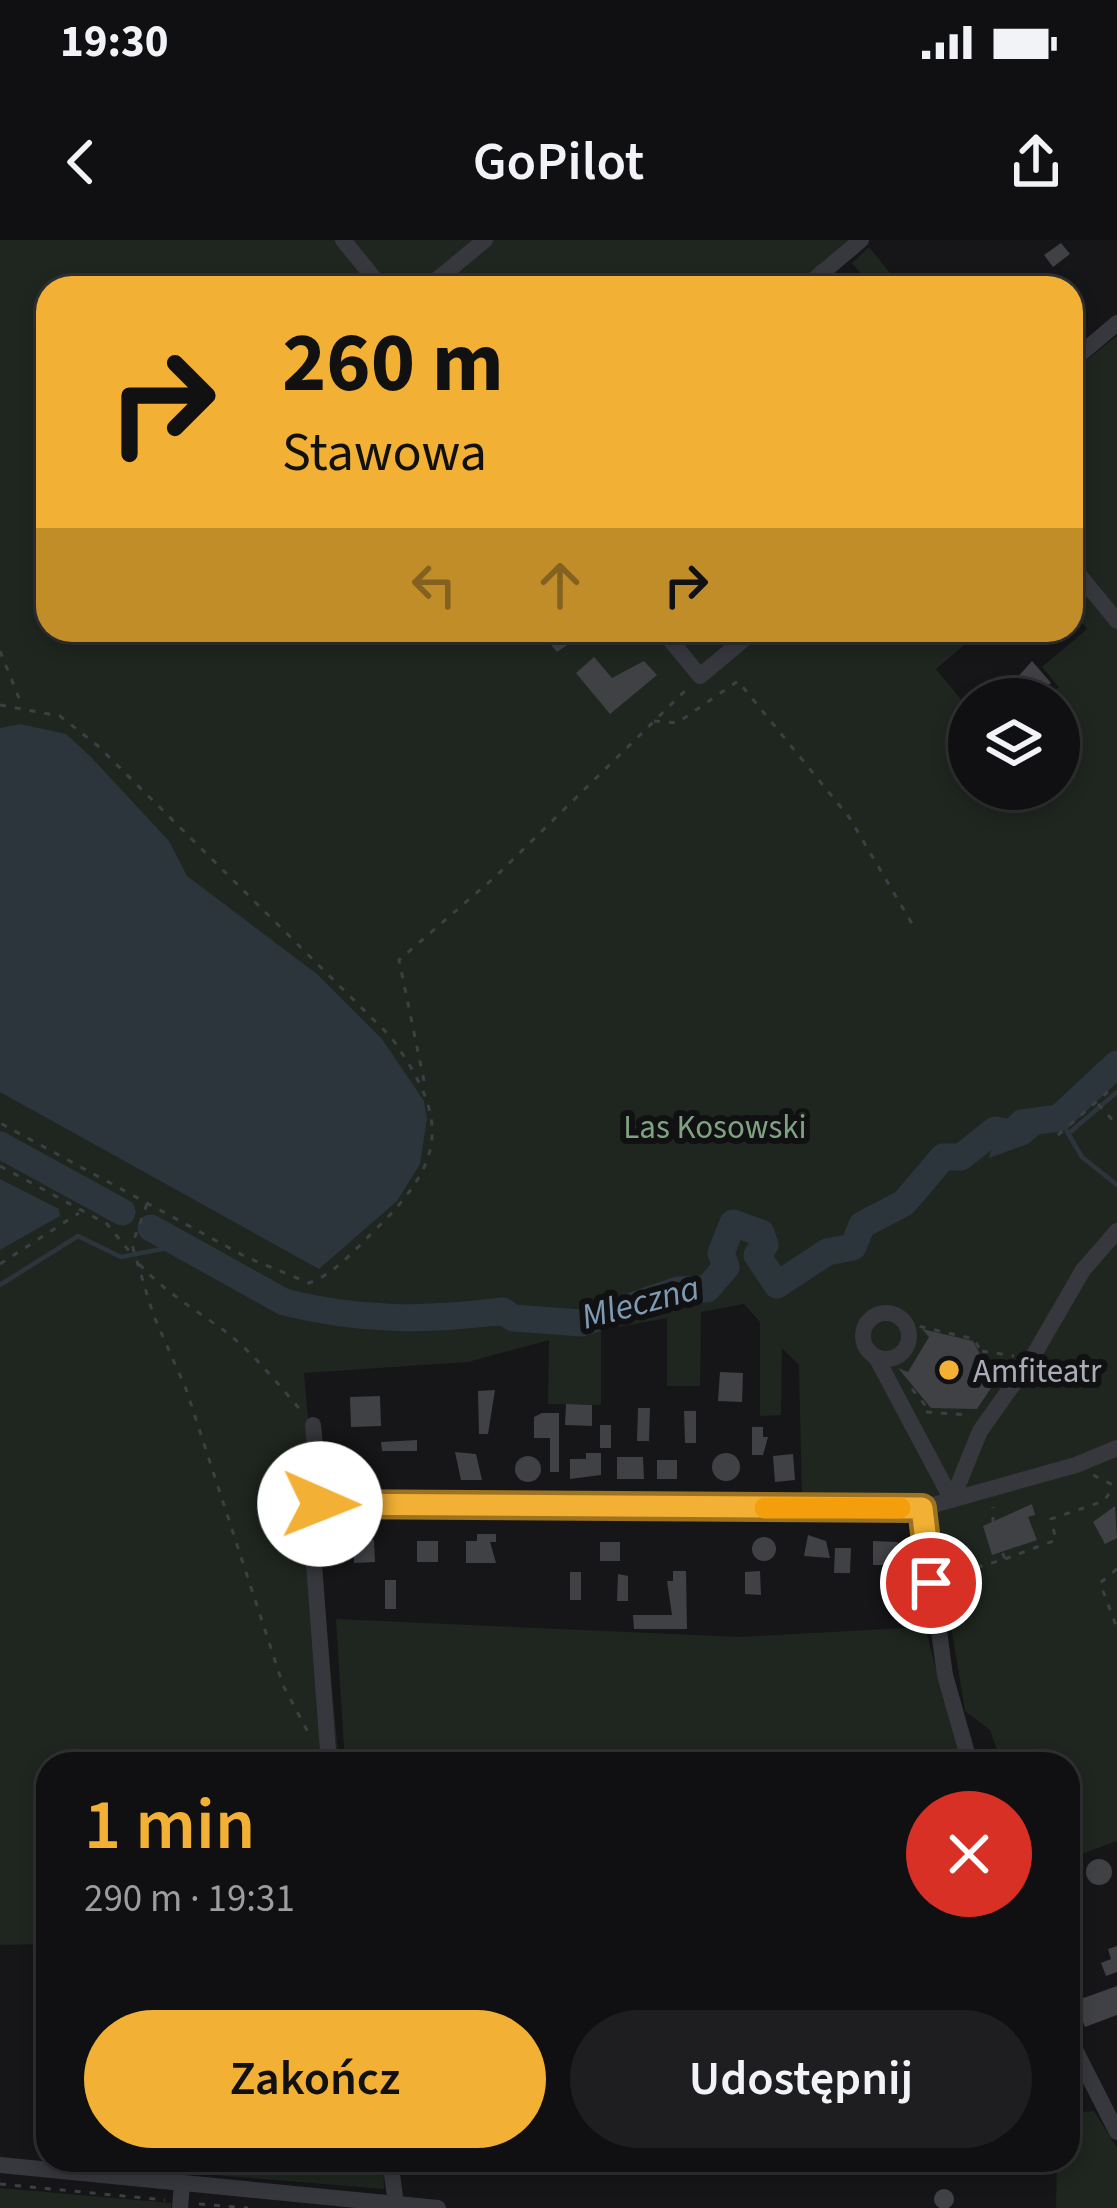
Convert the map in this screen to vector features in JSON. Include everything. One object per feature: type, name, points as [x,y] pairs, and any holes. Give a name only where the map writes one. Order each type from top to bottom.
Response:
[{"type":"street","points":[[343,240],[372,276]]},
{"type":"street","points":[[442,276],[485,240]]},
{"type":"street","points":[[818,276],[861,240]]},
{"type":"street","points":[[822,272],[825,276]]},
{"type":"street","points":[[1083,352],[1117,323]]},
{"type":"street","points":[[1083,580],[1117,621]]},
{"type":"street","points":[[672,642],[700,676],[741,642]]},
{"type":"street","points":[[952,1500],[990,1417],[1032,1358],[1083,1270],[1117,1231]]},
{"type":"street","points":[[876,1357],[902,1354],[909,1341],[905,1323],[890,1313],[869,1320],[863,1342],[876,1357],[952,1500]]},
{"type":"street","points":[[313,1425],[320,1504],[312,1537],[328,1752]]},
{"type":"street","points":[[320,1504],[922,1508],[1076,1465],[1117,1448]]},
{"type":"street","points":[[922,1508],[945,1675],[967,1752]]},
{"type":"street","points":[[1080,2060],[1117,2132]]},
{"type":"street","points":[[0,2165],[36,2172]]},
{"type":"street","points":[[38,2172],[181,2198],[438,2208]]},
{"type":"street","points":[[392,2172],[396,2204]]},
{"type":"path","points":[[0,651],[22,705]]},
{"type":"path","points":[[0,1123],[290,1279],[318,1280],[388,1217],[424,1172],[434,1115],[399,960],[496,876],[700,676]]},
{"type":"path","points":[[653,720],[677,723],[737,681],[849,817],[914,927]]},
{"type":"path","points":[[0,705],[22,705],[60,716],[98,746],[391,1037],[425,1085]]},
{"type":"path","points":[[1058,1135],[1109,1091]]},
{"type":"path","points":[[1097,1102],[1117,1125]]},
{"type":"path","points":[[0,1166],[106,1224],[176,1303],[217,1324],[313,1425]]},
{"type":"path","points":[[148,1203],[132,1246],[136,1261],[186,1389],[283,1685],[313,1741]]},
{"type":"path","points":[[0,1264],[81,1211]]},
{"type":"path","points":[[905,1323],[974,1340],[1006,1395]]},
{"type":"path","points":[[980,1351],[1032,1358]]},
{"type":"path","points":[[904,1410],[990,1417]]},
{"type":"path","points":[[943,1577],[1056,1540],[1051,1519],[1104,1501],[1115,1488],[1076,1465]]},
{"type":"path","points":[[1001,1549],[1005,1559]]},
{"type":"path","points":[[1117,1569],[1100,1583],[1117,1628]]},
{"type":"path","points":[[0,2184],[248,2208]]},
{"type":"green space","name":"Las Kosowski","points":[[0,240],[854,240],[811,276],[36,276],[36,642],[968,642],[936,669],[948,684],[948,810],[1080,810],[1080,678],[1051,678],[1042,667],[1072,642],[1083,642],[1087,629],[1083,624],[1083,363],[1117,336],[1117,1841],[1080,1855],[1080,1752],[995,1752],[990,1730],[965,1711],[947,1602],[948,1577],[938,1575],[926,1516],[802,1501],[799,1365],[782,1348],[781,1415],[760,1416],[760,1322],[744,1304],[701,1312],[700,1386],[667,1386],[667,1318],[601,1330],[601,1405],[548,1404],[549,1340],[468,1362],[304,1373],[338,1752],[36,1752],[36,1944],[0,1945]]},
{"type":"green space","points":[[869,247],[892,276],[863,276],[852,263]]},
{"type":"green space","points":[[336,1619],[739,1637],[925,1627],[958,1752],[344,1752]]},
{"type":"green space","points":[[1094,2111],[1117,2148],[1117,2208],[1056,2208],[1057,2172],[1080,2172],[1080,2112]]},
{"type":"green space","points":[[177,2172],[383,2172],[384,2189]]},
{"type":"green space","points":[[0,2188],[171,2203],[171,2208],[0,2208]]},
{"type":"shaded area","points":[[20,724],[66,734],[91,757],[169,841],[187,876],[317,974],[382,1039],[424,1101],[427,1119],[420,1164],[397,1201],[319,1269],[0,1092],[0,728]]},
{"type":"shaded area","points":[[1072,1097],[1079,1104],[1058,1131],[1048,1127],[1028,1144],[989,1158],[1012,1128]]},
{"type":"shaded area","points":[[0,1179],[59,1209],[60,1216],[0,1250]]},
{"type":"building","points":[[1061,243],[1070,254],[1053,267],[1044,255]]},
{"type":"building","points":[[549,642],[571,642],[557,652]]},
{"type":"building","points":[[594,657],[612,678],[644,661],[657,675],[610,714],[576,673]]},
{"type":"building","points":[[1032,661],[1047,678],[1017,678]]},
{"type":"building","name":"Amfiteatr","points":[[922,1329],[973,1341],[995,1382],[977,1409],[931,1408],[898,1368],[908,1372],[929,1337]]},
{"type":"building","points":[[720,1372],[743,1373],[742,1402],[718,1401]]},
{"type":"building","points":[[495,1390],[488,1434],[479,1434],[478,1391]]},
{"type":"building","points":[[380,1396],[381,1426],[351,1427],[350,1397]]},
{"type":"building","points":[[566,1404],[592,1405],[592,1426],[565,1425]]},
{"type":"building","points":[[638,1408],[650,1408],[649,1441],[637,1441]]},
{"type":"building","points":[[684,1411],[696,1411],[696,1443],[685,1443]]},
{"type":"building","points":[[559,1413],[559,1472],[550,1472],[550,1438],[534,1438],[534,1417]]},
{"type":"building","points":[[600,1425],[611,1425],[611,1448],[600,1448]]},
{"type":"building","points":[[752,1427],[763,1427],[763,1437],[768,1437],[763,1455],[752,1455]]},
{"type":"building","points":[[417,1440],[417,1451],[382,1451],[381,1442]]},
{"type":"building","points":[[455,1452],[476,1454],[482,1480],[461,1480]]},
{"type":"building","points":[[586,1453],[601,1453],[601,1475],[570,1479],[570,1459],[586,1459]]},
{"type":"building","points":[[726,1453],[736,1457],[740,1467],[736,1477],[726,1481],[716,1477],[712,1467],[716,1457]]},
{"type":"building","points":[[793,1454],[795,1480],[775,1482],[773,1456]]},
{"type":"building","points":[[528,1456],[541,1469],[528,1482],[515,1469]]},
{"type":"building","points":[[617,1457],[643,1457],[644,1479],[617,1479]]},
{"type":"building","points":[[657,1460],[677,1460],[677,1479],[657,1479]]},
{"type":"building","points":[[1032,1504],[1035,1515],[1028,1517],[1037,1540],[992,1555],[983,1526]]},
{"type":"building","points":[[1115,1506],[1117,1538],[1105,1544],[1093,1522]]},
{"type":"building","points":[[477,1534],[496,1534],[496,1542],[490,1542],[496,1563],[466,1563],[466,1541],[477,1541]]},
{"type":"building","points":[[808,1535],[826,1541],[830,1558],[804,1556]]},
{"type":"building","points":[[764,1537],[776,1549],[764,1561],[752,1549]]},
{"type":"building","points":[[354,1540],[374,1540],[375,1562],[354,1563]]},
{"type":"building","points":[[417,1541],[438,1541],[438,1562],[417,1562]]},
{"type":"building","points":[[873,1541],[898,1542],[897,1565],[873,1565]]},
{"type":"building","points":[[600,1542],[620,1542],[620,1561],[600,1561]]},
{"type":"building","points":[[835,1548],[851,1548],[850,1573],[834,1573]]},
{"type":"building","points":[[673,1571],[686,1571],[687,1629],[634,1629],[633,1615],[672,1615],[667,1581],[673,1581]]},
{"type":"building","points":[[760,1571],[761,1595],[745,1594],[745,1572]]},
{"type":"building","points":[[570,1572],[581,1572],[581,1600],[570,1600]]},
{"type":"building","points":[[618,1574],[628,1576],[628,1601],[617,1601]]},
{"type":"building","points":[[385,1580],[396,1580],[396,1609],[385,1609]]},
{"type":"building","points":[[892,1595],[910,1595],[909,1614],[891,1614]]},
{"type":"building","points":[[1099,1859],[1109,1862],[1109,1882],[1099,1885],[1089,1882],[1086,1872],[1089,1862]]},
{"type":"building","points":[[1117,1946],[1117,1972],[1106,1976],[1101,1963],[1111,1959],[1108,1949]]},
{"type":"building","points":[[1117,1986],[1117,2015],[1085,2027],[1080,1999]]},
{"type":"building","points":[[944,2189],[954,2199],[944,2209],[934,2199]]},
{"type":"waterway","name":"Mleczna","points":[[151,1228],[284,1302],[393,1317],[503,1311],[513,1318],[582,1323],[678,1290],[707,1289],[726,1267],[721,1253],[733,1223],[761,1233],[765,1245],[757,1255],[777,1285],[827,1252],[853,1247],[862,1225],[904,1203],[943,1157],[961,1157],[995,1130],[1012,1133],[1022,1123],[1059,1118],[1117,1064]]},
{"type":"waterway","points":[[1068,1134],[1117,1092]]},
{"type":"waterway","points":[[1062,1123],[1082,1157],[1117,1185]]},
{"type":"waterway","name":"Mleczna","points":[[0,1145],[122,1212]]},
{"type":"waterway","points":[[0,1285],[78,1236],[121,1257],[182,1245]]},
{"type":"slow traffic","points":[[765,1508],[900,1508]]},
{"type":"place","name":"Amfiteatr","points":[[949,1370]]},
{"type":"route","points":[[320,1504],[922,1508],[931,1583]]}]
